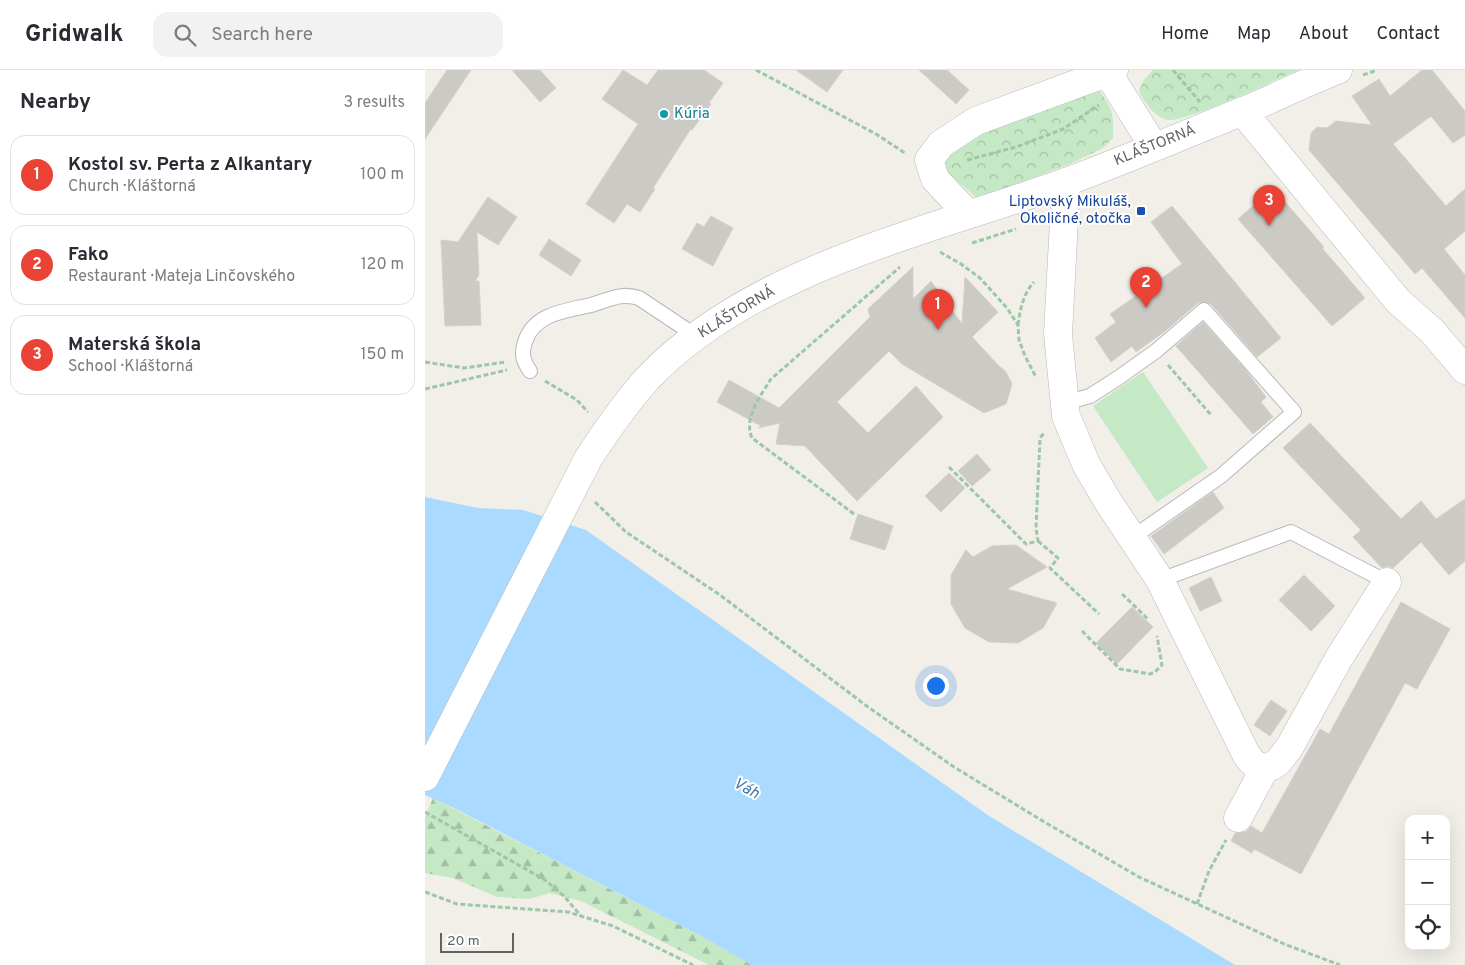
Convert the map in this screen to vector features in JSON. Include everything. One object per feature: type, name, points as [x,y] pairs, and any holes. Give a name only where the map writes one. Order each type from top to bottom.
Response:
[{"type":"street","name":"KLÁŠTORNÁ","points":[[425,777],[571,489],[605,432],[647,380],[696,336],[746,304],[835,262],[968,214],[1066,182],[1338,70]]},
{"type":"street","points":[[968,214],[935,179],[929,160],[941,144],[976,121],[1112,76],[1154,147]]},
{"type":"street","points":[[1242,111],[1398,301],[1432,331],[1465,370]]},
{"type":"street","points":[[1066,182],[1058,334],[1065,409],[1086,464],[1107,500],[1160,580],[1245,754],[1251,762],[1258,767],[1272,766],[1278,762],[1289,748],[1339,658],[1387,582]]},
{"type":"street","points":[[1238,818],[1265,768]]},
{"type":"lane","points":[[527,366],[522,355],[525,339],[541,320],[563,311],[618,296],[639,298],[696,336]]},
{"type":"lane","points":[[1065,409],[1090,396],[1156,351],[1204,310],[1294,412],[1221,476],[1133,537]]},
{"type":"lane","points":[[1160,580],[1188,568],[1291,532],[1387,582]]},
{"type":"path","points":[[757,70],[876,134],[933,174],[953,164],[1016,147],[1063,129],[1112,76]]},
{"type":"path","points":[[965,245],[1020,227]]},
{"type":"path","points":[[934,253],[948,250]]},
{"type":"path","points":[[939,252],[961,264],[980,278],[1007,308],[1018,325]]},
{"type":"path","points":[[854,514],[752,438],[749,422],[759,399],[771,379],[877,285],[900,267],[907,264]]},
{"type":"path","points":[[1035,281],[1024,299],[1019,312],[1018,325],[1019,340],[1039,383]]},
{"type":"path","points":[[1156,351],[1211,415]]},
{"type":"path","points":[[425,362],[464,368],[489,363],[527,366],[577,400],[605,432]]},
{"type":"path","points":[[425,389],[527,366]]},
{"type":"path","points":[[1065,409],[1040,438],[1036,528],[1038,541],[1058,558],[1050,568],[1099,614]]},
{"type":"path","points":[[949,467],[1026,544],[1038,541]]},
{"type":"path","points":[[571,489],[625,532],[720,595],[868,707],[954,767],[1139,877],[1284,944],[1340,965]]},
{"type":"path","points":[[1122,594],[1155,626]]},
{"type":"path","points":[[1082,631],[1120,668],[1150,674],[1162,665],[1157,636]]},
{"type":"path","points":[[425,812],[545,880],[564,896],[581,916]]},
{"type":"path","points":[[1197,904],[1209,872],[1238,818]]},
{"type":"path","points":[[425,892],[457,904],[568,912],[613,926],[693,965]]},
{"type":"green space","points":[[1153,70],[1299,70],[1212,107],[1179,119],[1169,120],[1155,113],[1139,91],[1143,81]]},
{"type":"green space","points":[[1098,88],[1111,111],[1113,138],[1103,148],[1072,163],[976,197],[950,175],[943,163],[963,137]]},
{"type":"green space","points":[[1143,372],[1208,468],[1157,502],[1093,406]]},
{"type":"green space","points":[[433,798],[703,937],[752,965],[709,965],[581,901],[550,893],[529,899],[497,897],[453,878],[425,873],[425,817]]},
{"type":"water","name":"Váh","points":[[425,497],[478,508],[523,510],[586,530],[989,816],[1235,965],[752,965],[703,937],[452,807],[425,795]]},
{"type":"building","points":[[447,70],[471,70],[425,139],[425,103]]},
{"type":"building","points":[[512,70],[540,70],[556,88],[540,102]]},
{"type":"building","name":"Kúria","points":[[623,70],[647,85],[658,70],[704,70],[723,83],[709,103],[711,104],[692,130],[690,130],[640,212],[627,204],[614,223],[586,204],[638,124],[602,99]]},
{"type":"building","points":[[796,70],[843,70],[827,92]]},
{"type":"building","points":[[919,70],[947,70],[969,90],[956,104]]},
{"type":"building","points":[[1422,70],[1432,70],[1465,111],[1465,135],[1453,143],[1431,116],[1393,144],[1446,206],[1465,189],[1465,231],[1444,249],[1465,275],[1465,318],[1422,268],[1415,274],[1309,150],[1311,133],[1317,127],[1327,128],[1336,121],[1372,125],[1352,96],[1379,79],[1390,96]]},
{"type":"building","points":[[1273,188],[1365,298],[1332,326],[1238,219]]},
{"type":"building","points":[[488,197],[517,217],[498,245],[477,232],[479,275],[475,281],[479,281],[481,325],[445,326],[441,240],[458,242]]},
{"type":"building","points":[[1172,206],[1281,338],[1257,357],[1211,304],[1206,302],[1198,303],[1164,332],[1136,352],[1132,346],[1111,362],[1095,338],[1116,322],[1110,314],[1182,264],[1151,222]]},
{"type":"building","points":[[711,216],[733,228],[713,266],[682,249],[697,223],[704,227]]},
{"type":"building","points":[[549,239],[581,260],[571,276],[539,255]]},
{"type":"building","points":[[913,267],[913,299],[931,281],[962,324],[965,277],[998,312],[972,337],[1006,372],[1012,384],[1006,404],[984,413],[902,364],[889,351],[837,402],[868,433],[916,386],[943,417],[857,501],[805,446],[776,444],[780,423],[758,428],[761,426],[717,402],[729,380],[779,408],[870,317],[868,309]]},
{"type":"building","points":[[1203,322],[1244,368],[1266,397],[1261,402],[1273,417],[1253,434],[1176,346]]},
{"type":"building","points":[[1310,423],[1401,519],[1421,501],[1436,519],[1465,499],[1465,561],[1449,575],[1421,542],[1393,568],[1387,566],[1382,568],[1353,537],[1361,530],[1283,448]]},
{"type":"building","points":[[977,454],[991,470],[972,486],[958,471]]},
{"type":"building","points":[[949,473],[965,488],[941,512],[925,496]]},
{"type":"building","points":[[1213,492],[1224,508],[1164,554],[1151,536]]},
{"type":"building","points":[[858,514],[893,526],[885,550],[850,539]]},
{"type":"building","points":[[1016,545],[1047,567],[1007,589],[1057,603],[1043,628],[1018,643],[989,642],[965,628],[951,604],[951,575],[966,550],[973,557],[992,546]]},
{"type":"building","points":[[1304,575],[1335,606],[1311,631],[1279,600]]},
{"type":"building","points":[[1211,577],[1222,601],[1200,611],[1189,588]]},
{"type":"building","points":[[1401,602],[1450,629],[1417,689],[1405,683],[1301,874],[1254,849],[1252,853],[1231,841],[1235,833],[1246,832],[1251,826],[1262,833],[1320,729],[1329,734]]},
{"type":"building","points":[[1132,607],[1153,627],[1117,664],[1096,643]]},
{"type":"building","points":[[1271,700],[1287,711],[1270,736],[1254,725]]},
{"type":"place","name":"Kúria","points":[[664,114]]},
{"type":"place","name":"Liptovský Mikuláš, Okoličné, otočka","points":[[1141,211]]},
{"type":"place","name":"Materská škola","points":[[1269,226]]},
{"type":"place","name":"Fako","points":[[1146,308]]},
{"type":"place","name":"Kostol sv. Perta z Alkantary","points":[[938,330]]}]
